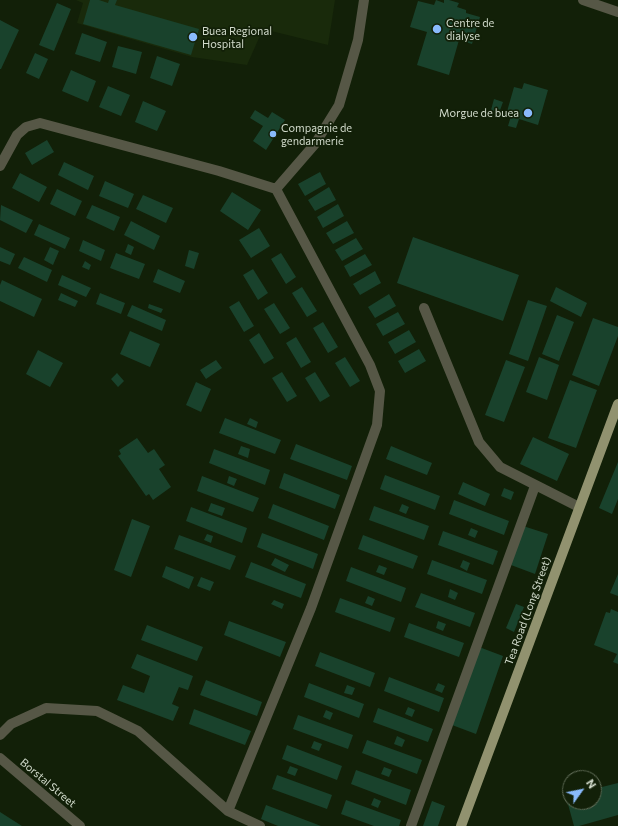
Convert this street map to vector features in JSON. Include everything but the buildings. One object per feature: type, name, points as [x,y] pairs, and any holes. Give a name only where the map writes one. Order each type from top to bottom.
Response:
[{"type":"main road","name":"Tea Road (Long Street)","points":[[461,826],[618,404]]},
{"type":"street","points":[[276,189],[315,144],[339,105],[358,40],[364,0]]},
{"type":"street","points":[[583,0],[597,2],[618,12]]},
{"type":"street","points":[[0,166],[17,135],[26,127],[40,123],[219,171],[276,189],[370,365],[380,391],[378,424],[311,608],[228,811]]},
{"type":"street","points":[[424,308],[479,442],[500,467],[579,507]]},
{"type":"street","points":[[411,826],[535,486]]},
{"type":"street","points":[[0,735],[11,724],[46,708],[97,711],[138,731],[228,811],[260,826]]},
{"type":"street","name":"Borstal Street","points":[[0,758],[80,826]]},
{"type":"shaded area","name":"Buea Regional Hospital","points":[[76,0],[335,0],[328,45],[263,29],[247,65],[192,57],[77,23],[83,3]]},
{"type":"place","name":"Centre de dialyse","points":[[437,29]]},
{"type":"place","name":"Buea Regional Hospital","points":[[193,37]]},
{"type":"place","name":"Morgue de buea","points":[[528,113]]},
{"type":"place","name":"Compagnie de gendarmerie","points":[[273,134]]}]
